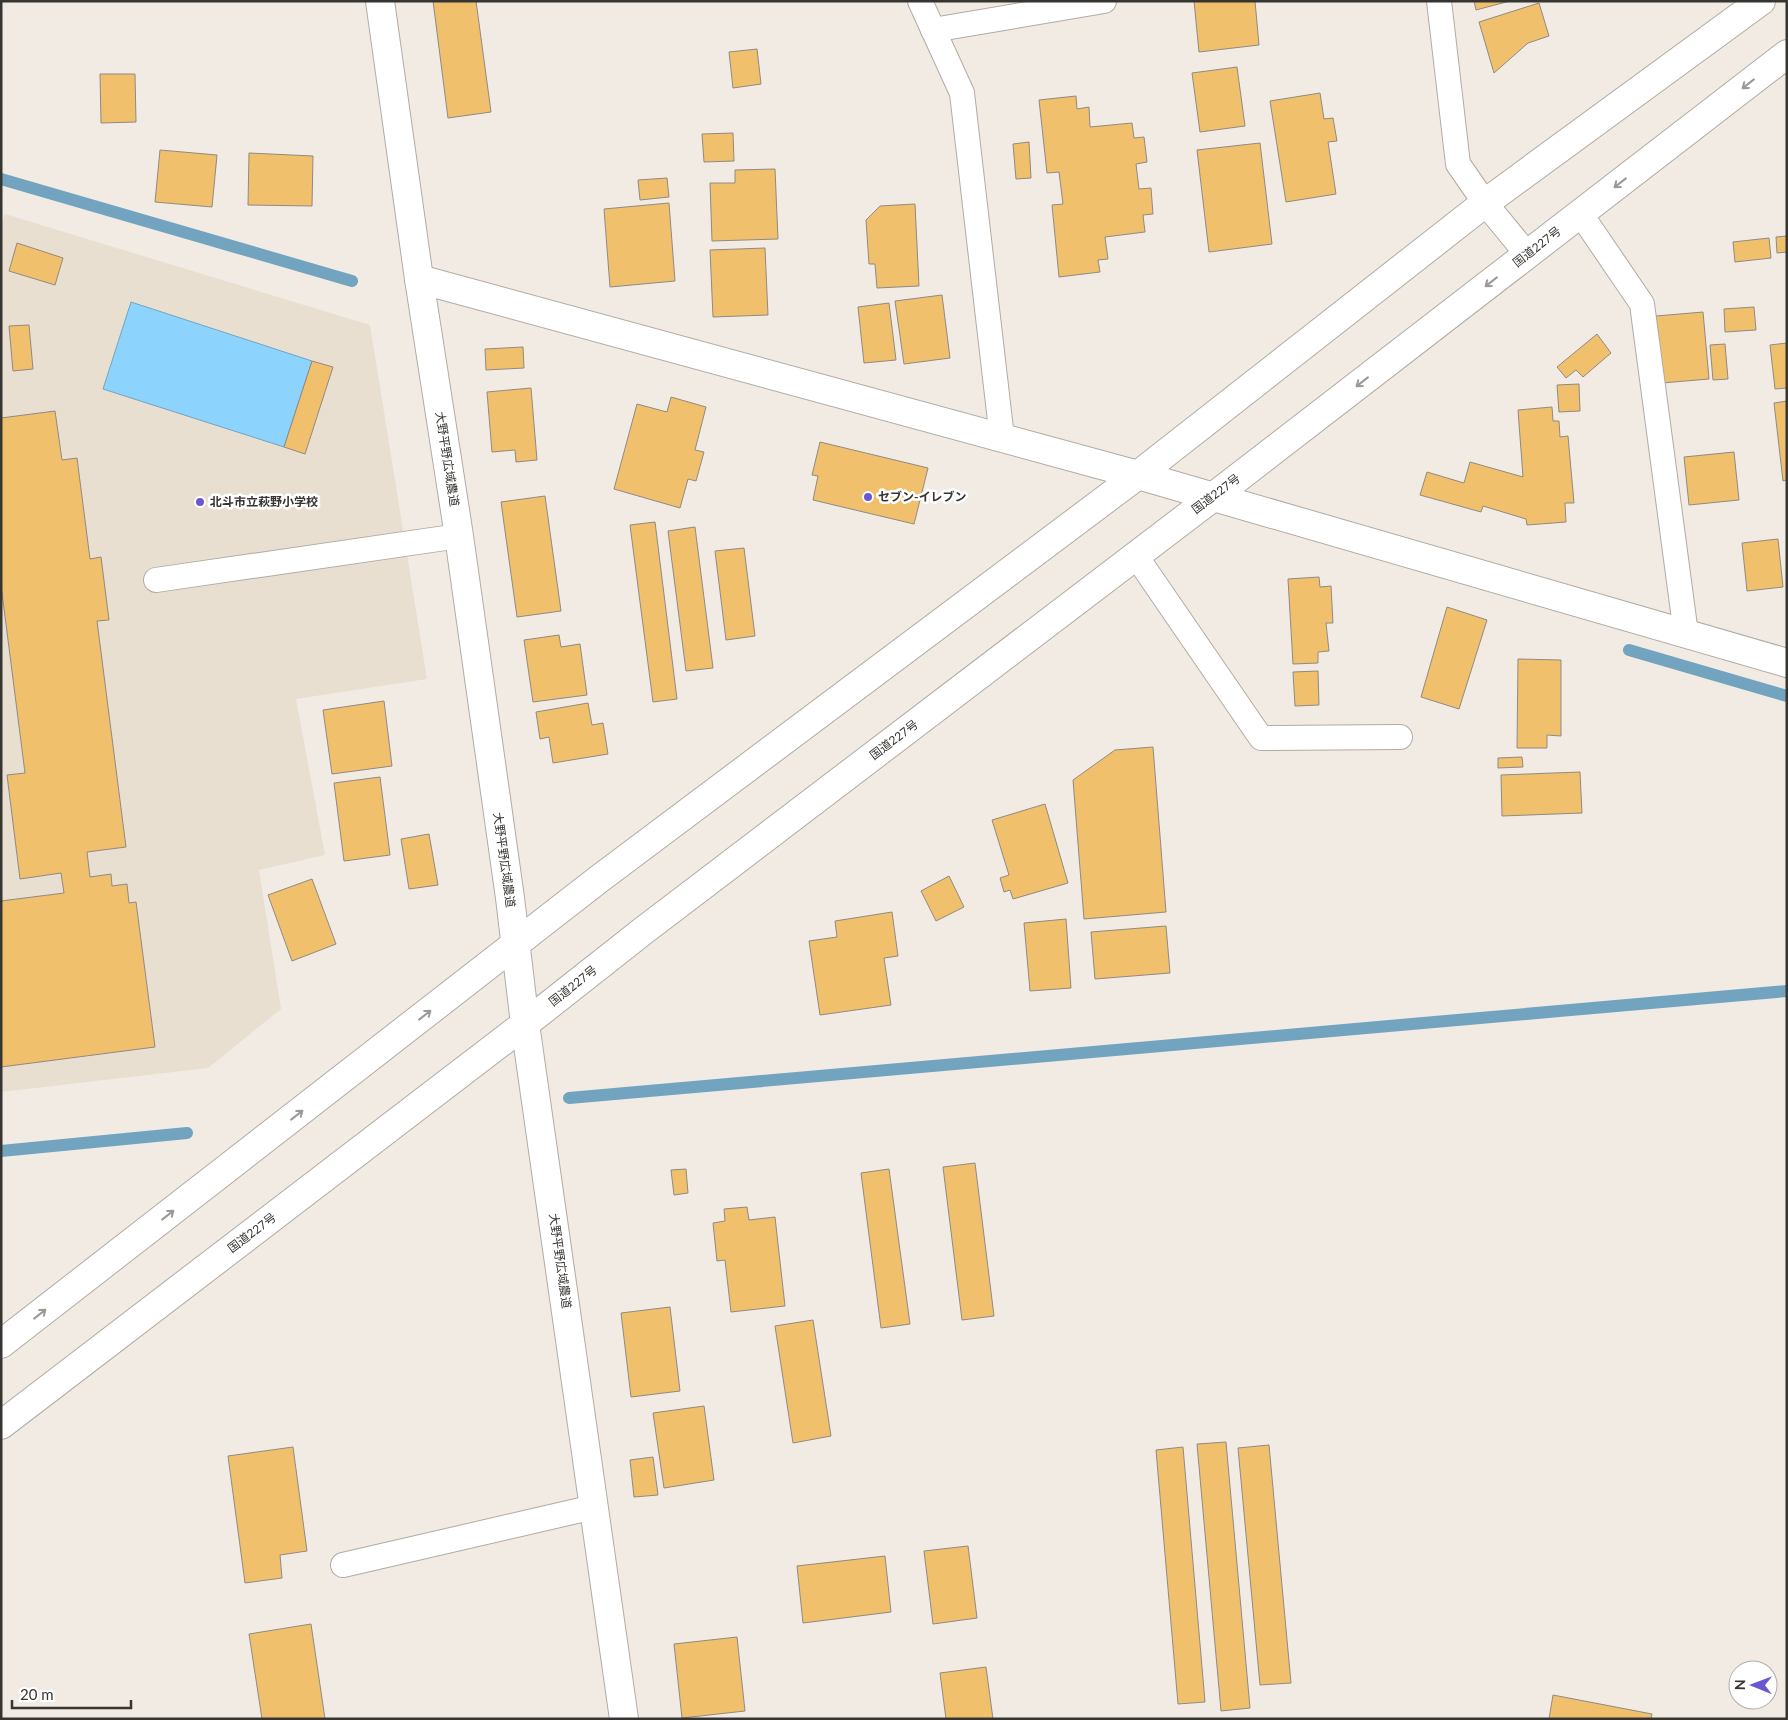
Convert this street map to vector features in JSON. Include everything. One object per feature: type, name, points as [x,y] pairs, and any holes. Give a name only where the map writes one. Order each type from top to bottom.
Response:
[{"type":"main road","name":"大野平野広域農道","points":[[380,1],[419,279],[459,536],[510,898],[525,1024],[624,1719]]},
{"type":"main road","points":[[1,1344],[599,879],[1138,475],[1485,203],[1760,1]]},
{"type":"main road","name":"国道227号","points":[[1,1425],[525,1024],[643,931],[1213,497],[1787,54]]},
{"type":"main road","points":[[419,279],[1138,475],[1787,663]]},
{"type":"lane","points":[[920,1],[962,93],[1002,438]]},
{"type":"lane","points":[[933,30],[1104,1]]},
{"type":"lane","points":[[1439,1],[1458,164],[1485,203],[1527,254]]},
{"type":"lane","points":[[1580,213],[1642,304],[1686,634]]},
{"type":"lane","points":[[156,580],[459,536]]},
{"type":"lane","points":[[1136,556],[1261,738],[1400,737]]},
{"type":"lane","points":[[343,1565],[594,1507]]},
{"type":"shaded area","name":"北斗市立萩野小学校","points":[[5,214],[370,325],[427,679],[296,699],[325,855],[259,870],[281,1009],[208,1068],[1,1092],[1,226]]},
{"type":"water","points":[[131,302],[312,361],[284,447],[103,389]]},
{"type":"building","points":[[433,1],[476,1],[491,112],[448,118]]},
{"type":"building","points":[[1194,1],[1255,1],[1259,45],[1199,52]]},
{"type":"building","points":[[1474,1],[1510,1],[1476,10]]},
{"type":"building","points":[[1539,3],[1549,36],[1528,43],[1494,73],[1479,22]]},
{"type":"building","points":[[757,49],[761,84],[733,88],[729,52]]},
{"type":"building","points":[[1237,67],[1245,126],[1200,132],[1192,73]]},
{"type":"building","points":[[100,74],[135,74],[136,122],[101,123]]},
{"type":"building","points":[[1320,93],[1324,119],[1333,118],[1337,141],[1328,142],[1336,194],[1286,202],[1270,101]]},
{"type":"building","points":[[1076,96],[1077,109],[1089,107],[1090,127],[1132,123],[1134,138],[1144,137],[1147,162],[1136,164],[1139,189],[1151,188],[1153,214],[1143,215],[1145,232],[1105,237],[1108,259],[1098,260],[1100,272],[1059,277],[1052,205],[1063,204],[1059,172],[1047,173],[1039,100]]},
{"type":"building","points":[[733,133],[734,161],[704,162],[702,134]]},
{"type":"building","points":[[1029,142],[1031,178],[1016,179],[1013,144]]},
{"type":"building","points":[[1260,143],[1272,244],[1209,252],[1197,150]]},
{"type":"building","points":[[160,150],[217,155],[212,207],[155,202]]},
{"type":"building","points":[[249,153],[313,156],[312,206],[248,205]]},
{"type":"building","points":[[775,169],[778,239],[712,241],[710,183],[735,183],[735,170]]},
{"type":"building","points":[[667,178],[669,197],[640,200],[638,180]]},
{"type":"building","points":[[669,203],[675,281],[610,287],[604,209]]},
{"type":"building","points":[[915,204],[919,286],[877,288],[875,264],[869,264],[866,220],[880,206]]},
{"type":"building","points":[[1787,236],[1787,252],[1777,253],[1776,237]]},
{"type":"building","points":[[1769,238],[1771,258],[1735,262],[1733,242]]},
{"type":"building","points":[[17,243],[63,258],[55,285],[9,271]]},
{"type":"building","points":[[765,248],[768,315],[713,317],[710,250]]},
{"type":"building","points":[[942,295],[950,358],[904,364],[895,301]]},
{"type":"building","points":[[889,303],[896,360],[864,363],[858,307]]},
{"type":"building","points":[[1754,307],[1756,330],[1725,332],[1724,309]]},
{"type":"building","points":[[1703,312],[1709,379],[1662,383],[1656,316]]},
{"type":"building","points":[[29,325],[33,369],[13,371],[9,326]]},
{"type":"building","points":[[1597,334],[1611,353],[1583,377],[1576,370],[1566,378],[1557,367]]},
{"type":"building","points":[[1787,343],[1787,388],[1775,389],[1770,345]]},
{"type":"building","points":[[1725,344],[1728,379],[1713,380],[1710,345]]},
{"type":"building","points":[[523,347],[524,368],[486,370],[485,349]]},
{"type":"building","points":[[312,361],[333,367],[305,454],[284,447]]},
{"type":"building","points":[[1579,384],[1580,411],[1559,412],[1557,385]]},
{"type":"building","points":[[531,388],[537,460],[516,462],[515,450],[492,452],[487,392]]},
{"type":"building","points":[[671,397],[706,407],[695,450],[704,452],[696,481],[688,479],[680,508],[614,489],[637,404],[667,412]]},
{"type":"building","points":[[1787,401],[1787,480],[1783,481],[1774,403]]},
{"type":"building","points":[[1552,407],[1553,421],[1559,421],[1560,437],[1568,436],[1574,503],[1565,503],[1566,522],[1527,525],[1526,519],[1483,506],[1481,512],[1420,495],[1427,472],[1464,483],[1470,462],[1523,477],[1518,410]]},
{"type":"building","points":[[55,411],[62,460],[77,458],[90,559],[101,557],[109,620],[97,621],[126,847],[87,852],[90,877],[111,874],[112,886],[127,884],[129,903],[136,902],[155,1047],[1,1067],[1,901],[64,893],[61,873],[20,879],[7,775],[25,773],[1,585],[1,418]]},
{"type":"building","points":[[820,442],[928,468],[914,524],[813,500],[818,476],[812,475]]},
{"type":"building","points":[[1734,452],[1739,500],[1689,505],[1684,457]]},
{"type":"building","points":[[545,496],[561,611],[517,617],[501,502]]},
{"type":"building","points":[[655,522],[677,699],[653,702],[630,525]]},
{"type":"building","points":[[695,527],[713,668],[686,671],[668,531]]},
{"type":"building","points":[[1778,539],[1783,587],[1747,591],[1742,543]]},
{"type":"building","points":[[744,548],[755,636],[726,640],[715,551]]},
{"type":"building","points":[[1319,577],[1320,587],[1331,586],[1333,623],[1326,623],[1329,651],[1318,652],[1318,663],[1293,664],[1288,579]]},
{"type":"building","points":[[1447,607],[1487,620],[1459,709],[1421,697]]},
{"type":"building","points":[[559,635],[561,647],[580,644],[587,695],[533,702],[524,640]]},
{"type":"building","points":[[1518,659],[1561,660],[1561,736],[1547,735],[1547,748],[1517,748]]},
{"type":"building","points":[[1318,671],[1319,705],[1295,706],[1293,672]]},
{"type":"building","points":[[384,701],[392,766],[332,774],[323,710]]},
{"type":"building","points":[[588,703],[592,725],[603,723],[608,754],[553,763],[549,737],[540,739],[536,712]]},
{"type":"building","points":[[1153,747],[1166,912],[1084,919],[1073,780],[1115,750]]},
{"type":"building","points":[[1522,757],[1523,767],[1498,768],[1498,758]]},
{"type":"building","points":[[1580,772],[1582,813],[1502,816],[1501,775]]},
{"type":"building","points":[[380,777],[390,855],[344,861],[334,783]]},
{"type":"building","points":[[1045,804],[1068,883],[1013,899],[1010,890],[1004,892],[1000,878],[1009,875],[992,820]]},
{"type":"building","points":[[429,834],[438,885],[409,889],[401,839]]},
{"type":"building","points":[[949,876],[964,907],[936,921],[921,891]]},
{"type":"building","points":[[312,879],[336,944],[292,961],[268,895]]},
{"type":"building","points":[[892,912],[898,956],[884,958],[891,1005],[820,1015],[809,941],[837,937],[835,921]]},
{"type":"building","points":[[1066,919],[1071,988],[1030,991],[1024,923]]},
{"type":"building","points":[[1166,926],[1170,973],[1095,979],[1091,932]]},
{"type":"building","points":[[975,1163],[994,1316],[962,1320],[943,1167]]},
{"type":"building","points":[[686,1169],[688,1193],[674,1195],[671,1170]]},
{"type":"building","points":[[889,1169],[910,1324],[881,1328],[861,1173]]},
{"type":"building","points":[[747,1207],[749,1220],[775,1217],[785,1306],[731,1312],[725,1260],[717,1261],[713,1223],[725,1221],[724,1209]]},
{"type":"building","points":[[670,1307],[680,1391],[631,1397],[621,1313]]},
{"type":"building","points":[[813,1320],[831,1436],[793,1443],[775,1326]]},
{"type":"building","points":[[704,1406],[714,1480],[664,1488],[653,1413]]},
{"type":"building","points":[[1226,1442],[1250,1708],[1221,1711],[1197,1444]]},
{"type":"building","points":[[1269,1445],[1291,1683],[1260,1685],[1238,1448]]},
{"type":"building","points":[[293,1447],[307,1551],[280,1555],[282,1578],[245,1583],[228,1456]]},
{"type":"building","points":[[1183,1447],[1205,1702],[1178,1704],[1156,1450]]},
{"type":"building","points":[[653,1457],[658,1495],[634,1497],[630,1460]]},
{"type":"building","points":[[968,1546],[977,1618],[933,1624],[924,1551]]},
{"type":"building","points":[[885,1556],[891,1612],[803,1623],[797,1566]]},
{"type":"building","points":[[311,1624],[325,1719],[262,1719],[249,1634]]},
{"type":"building","points":[[737,1637],[745,1711],[682,1718],[674,1644]]},
{"type":"building","points":[[986,1667],[993,1719],[946,1719],[940,1673]]},
{"type":"building","points":[[1553,1695],[1652,1714],[1651,1719],[1549,1719]]},
{"type":"waterway","points":[[1,179],[352,281]]},
{"type":"waterway","points":[[1629,650],[1787,696]]},
{"type":"waterway","points":[[569,1098],[1787,991]]},
{"type":"waterway","points":[[1,1151],[187,1133]]},
{"type":"place","name":"セブン-イレブン","points":[[868,497]]},
{"type":"place","name":"北斗市立萩野小学校","points":[[200,502]]}]
